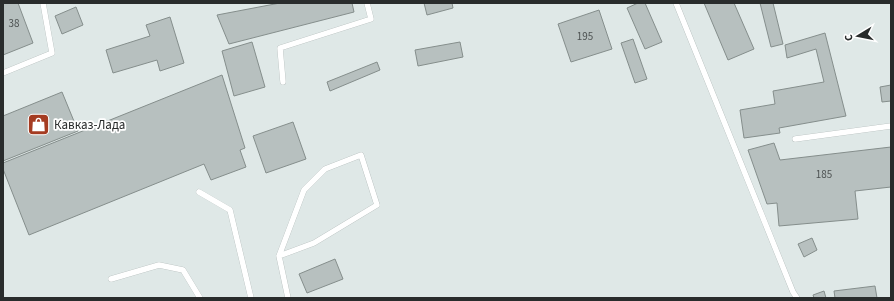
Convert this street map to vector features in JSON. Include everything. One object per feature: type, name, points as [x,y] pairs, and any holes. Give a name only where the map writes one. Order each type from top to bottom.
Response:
[{"type":"lane","points":[[3,74],[52,53],[43,3]]},
{"type":"lane","points":[[283,82],[280,48],[371,19],[367,3]]},
{"type":"lane","points":[[676,3],[793,292],[797,298]]},
{"type":"lane","points":[[795,139],[891,126]]},
{"type":"lane","points":[[279,256],[314,244],[377,206],[361,155],[325,169],[304,190],[279,256],[288,298]]},
{"type":"lane","points":[[199,192],[230,210],[251,298]]},
{"type":"lane","points":[[111,279],[159,265],[183,270],[200,298]]},
{"type":"building","points":[[18,3],[33,43],[3,55],[3,4]]},
{"type":"building","points":[[280,3],[352,3],[354,12],[229,44],[217,15]]},
{"type":"building","points":[[424,3],[452,3],[453,8],[427,15]]},
{"type":"building","points":[[638,3],[645,3],[662,42],[645,49],[627,8]]},
{"type":"building","points":[[704,3],[734,3],[754,49],[728,60]]},
{"type":"building","points":[[760,3],[773,3],[783,44],[771,47]]},
{"type":"building","points":[[76,7],[83,25],[62,34],[55,16]]},
{"type":"building","points":[[599,10],[612,49],[571,62],[558,24]]},
{"type":"building","points":[[170,17],[184,63],[160,71],[157,60],[113,73],[106,50],[150,36],[146,25]]},
{"type":"building","points":[[825,33],[846,116],[779,128],[780,133],[744,138],[740,110],[775,104],[773,91],[824,82],[816,49],[787,58],[785,45]]},
{"type":"building","points":[[633,39],[647,79],[635,83],[621,43]]},
{"type":"building","points":[[252,42],[265,87],[234,96],[222,51]]},
{"type":"building","points":[[460,42],[463,57],[418,66],[415,50]]},
{"type":"building","points":[[377,62],[380,70],[330,91],[327,82]]},
{"type":"building","points":[[222,75],[245,148],[240,150],[246,167],[211,180],[204,164],[29,235],[3,169],[3,163]]},
{"type":"building","points":[[891,85],[891,101],[882,102],[880,87]]},
{"type":"building","name":"Кавказ-Лада","points":[[62,92],[78,131],[3,161],[3,116]]},
{"type":"building","points":[[293,122],[306,159],[266,173],[253,136]]},
{"type":"building","points":[[774,143],[780,160],[891,147],[891,187],[855,191],[858,219],[779,226],[777,203],[767,204],[748,150]]},
{"type":"building","points":[[812,238],[817,250],[804,257],[798,244]]},
{"type":"building","points":[[335,259],[343,279],[307,293],[299,274]]},
{"type":"building","points":[[875,286],[877,298],[835,298],[834,291]]},
{"type":"building","points":[[824,291],[826,298],[814,298],[813,295]]},
{"type":"place","name":"Кавказ-Лада","points":[[39,124]]}]
